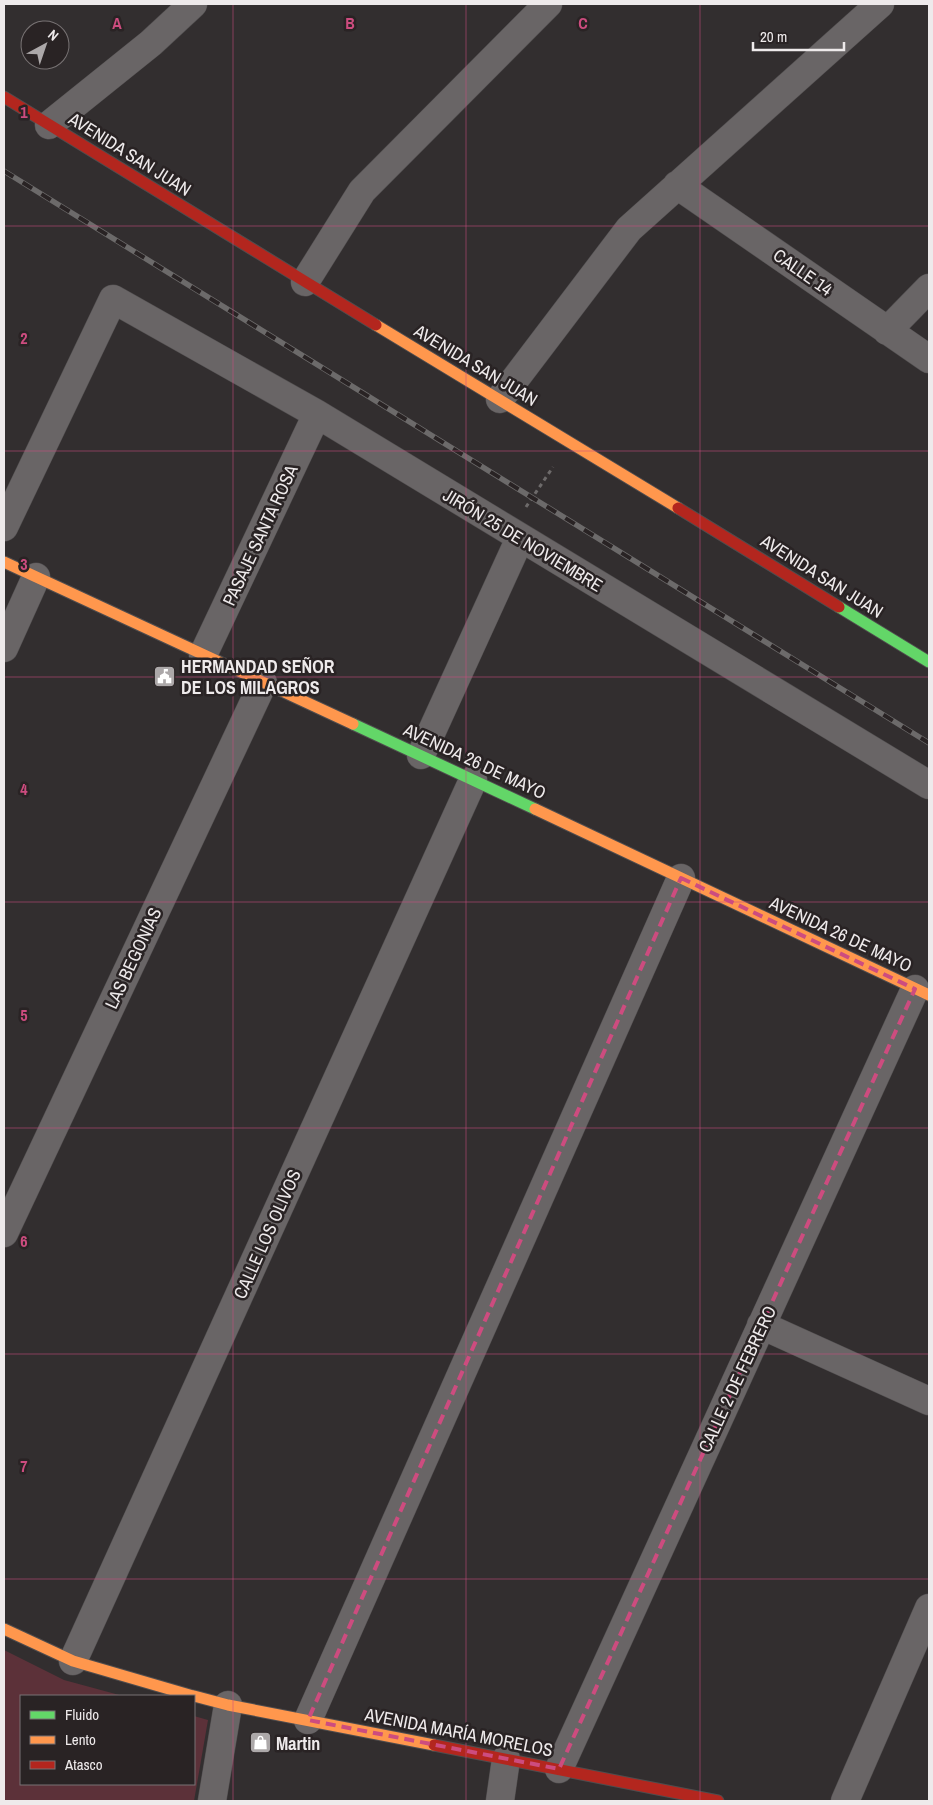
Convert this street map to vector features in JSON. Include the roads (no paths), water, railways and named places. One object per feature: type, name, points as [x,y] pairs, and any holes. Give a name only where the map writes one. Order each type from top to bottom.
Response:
[{"type":"street","points":[[49,125],[151,43],[193,4]]},
{"type":"street","points":[[305,282],[362,191],[548,4]]},
{"type":"street","points":[[500,399],[629,228],[880,4]]},
{"type":"street","name":"AVENIDA SAN JUAN","points":[[4,98],[929,662]]},
{"type":"street","name":"CALLE 14","points":[[677,186],[929,359]]},
{"type":"street","points":[[887,331],[929,288]]},
{"type":"street","name":"JIRÓN 25 DE NOVIEMBRE","points":[[4,528],[114,299],[316,414],[929,785]]},
{"type":"street","name":"PASAJE SANTA ROSA","points":[[203,655],[316,414]]},
{"type":"street","points":[[421,755],[514,535]]},
{"type":"street","name":"AVENIDA 26 DE MAYO","points":[[4,562],[421,755],[922,992]]},
{"type":"street","points":[[4,648],[36,577]]},
{"type":"street","name":"LAS BEGONIAS","points":[[4,1233],[263,683]]},
{"type":"street","name":"CALLE LOS OLIVOS","points":[[73,1661],[473,780]]},
{"type":"street","points":[[308,1720],[681,878]]},
{"type":"street","name":"CALLE 2 DE FEBRERO","points":[[559,1769],[761,1325],[922,992]]},
{"type":"street","points":[[761,1325],[929,1401]]},
{"type":"street","points":[[849,1793],[929,1608]]},
{"type":"street","name":"AVENIDA MARÍA MORELOS","points":[[4,1629],[73,1661],[191,1695]]},
{"type":"street","name":"AVENIDA MARÍA MORELOS","points":[[195,1696],[228,1705],[718,1801]]},
{"type":"street","points":[[212,1801],[228,1705]]},
{"type":"street","points":[[500,1801],[506,1758]]},
{"type":"railway","points":[[4,171],[929,743]]},
{"type":"place","name":"HERMANDAD SEÑOR DE LOS MILAGROS","points":[[165,676]]},
{"type":"place","name":"Martin","points":[[260,1743]]}]
